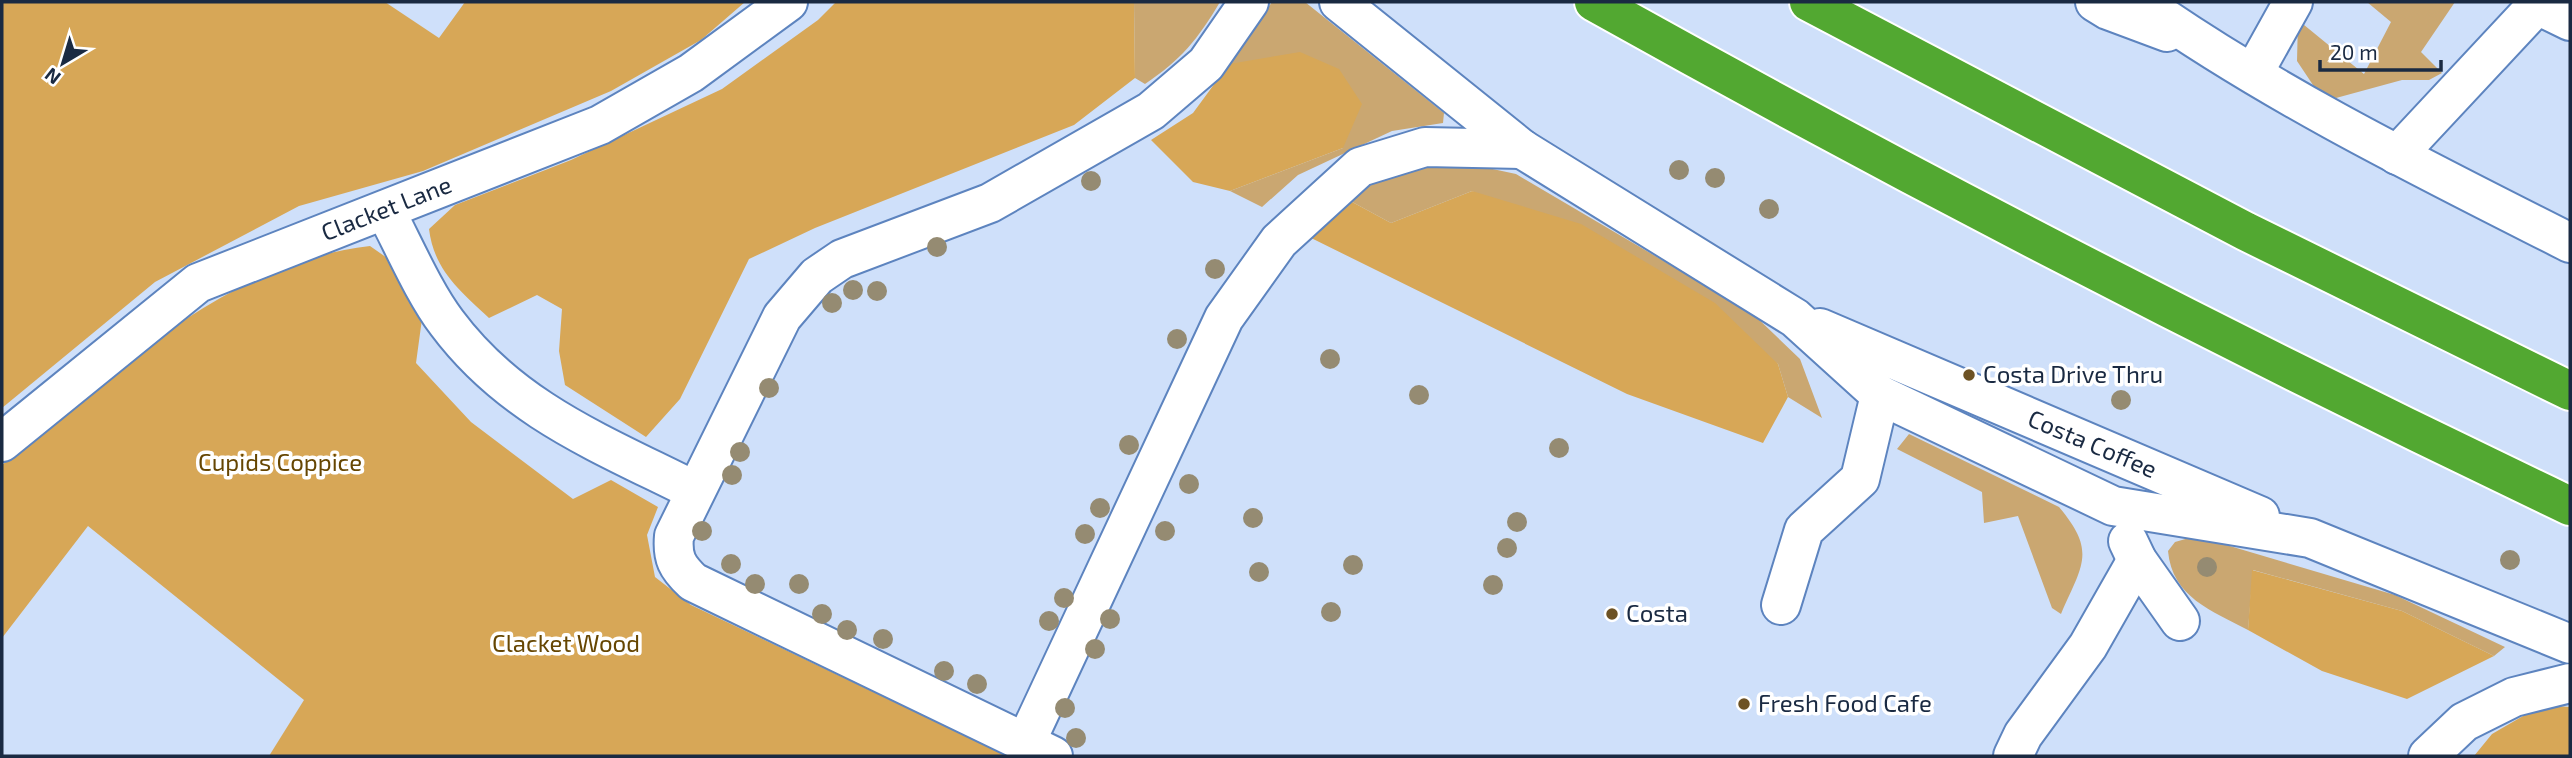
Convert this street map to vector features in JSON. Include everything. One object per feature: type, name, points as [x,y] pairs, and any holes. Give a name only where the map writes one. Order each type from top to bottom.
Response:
[{"type":"highway","points":[[1594,2],[1755,92],[2143,298],[2339,396],[2570,506]]},
{"type":"highway","points":[[1809,2],[2232,224],[2570,391]]},
{"type":"street","name":"Clacket Lane","points":[[2,442],[198,282],[386,212],[600,125],[691,73],[788,2]]},
{"type":"street","points":[[1249,2],[1206,64],[1152,111],[1100,138],[990,203],[842,259],[817,276],[782,317],[674,536],[673,554],[678,567],[693,582],[1039,750],[1224,318],[1279,241],[1360,167],[1425,147],[1522,149]]},
{"type":"street","points":[[1339,2],[1522,149],[1795,318],[1880,395],[2113,506],[2309,538],[2570,644]]},
{"type":"street","points":[[2095,2],[2108,10],[2206,47],[2397,155],[2570,243]]},
{"type":"street","points":[[2141,2],[2206,47]]},
{"type":"street","points":[[2254,72],[2293,2]]},
{"type":"street","points":[[2397,155],[2549,9]]},
{"type":"street","points":[[386,212],[446,322],[489,371],[540,412],[695,491]]},
{"type":"street","name":"Costa Coffee","points":[[1795,318],[2309,538]]},
{"type":"street","points":[[1781,605],[1804,530],[1860,479],[1880,395]]},
{"type":"street","points":[[2113,506],[2137,560],[2180,621]]},
{"type":"street","points":[[2013,756],[2023,735],[2088,646],[2137,560]]},
{"type":"street","points":[[2428,756],[2464,722],[2514,697],[2570,683]]},
{"type":"shaded area","points":[[1134,2],[1220,2],[1188,48],[1145,84],[1135,78]]},
{"type":"shaded area","points":[[1272,2],[1305,2],[1444,113],[1443,123],[1392,131],[1298,175],[1262,207],[1230,191],[1343,148],[1229,64]]},
{"type":"shaded area","points":[[2367,2],[2455,2],[2421,52],[2442,73],[2429,80],[2402,80],[2336,98],[2317,91],[2297,61],[2298,20],[2364,74],[2391,22]]},
{"type":"shaded area","points":[[1460,162],[1516,174],[1752,313],[1800,359],[1822,418],[1788,397],[1778,364],[1472,191],[1391,223],[1343,197],[1399,173]]},
{"type":"shaded area","points":[[1909,434],[2059,507],[2071,523],[2082,548],[2080,570],[2061,614],[2052,608],[2018,516],[1984,523],[1982,492],[1897,449]]},
{"type":"shaded area","points":[[2196,536],[2395,595],[2505,647],[2494,656],[2402,611],[2253,570],[2248,630],[2196,601],[2177,580],[2168,551],[2175,542]]},
{"type":"green space","points":[[2,2],[385,2],[439,38],[465,2],[745,2],[701,40],[611,91],[423,171],[299,206],[155,282],[2,408]]},
{"type":"green space","points":[[836,2],[1134,2],[1135,78],[1074,125],[815,228],[749,259],[680,399],[646,437],[565,385],[559,351],[562,309],[537,295],[489,318],[450,279],[436,256],[429,229],[455,205],[571,160],[722,89],[818,20]]},
{"type":"green space","points":[[1300,52],[1339,69],[1362,104],[1343,148],[1230,191],[1193,182],[1151,140],[1193,113],[1229,64]]},
{"type":"green space","points":[[1472,191],[1581,224],[1715,303],[1778,364],[1788,397],[1763,443],[1627,394],[1301,233],[1343,197],[1391,223]]},
{"type":"green space","points":[[370,246],[390,260],[422,319],[416,363],[471,422],[573,499],[611,480],[658,507],[647,535],[655,577],[691,605],[1008,756],[269,756],[304,700],[88,526],[2,638],[2,465],[127,361],[218,299],[266,275],[317,257]]},
{"type":"green space","points":[[2252,570],[2402,611],[2494,656],[2407,699],[2322,671],[2248,630]]},
{"type":"green space","points":[[2542,705],[2570,707],[2570,756],[2474,756],[2492,734]]},
{"type":"place","name":"Costa Drive Thru","points":[[1969,375]]},
{"type":"place","name":"Costa","points":[[1612,614]]},
{"type":"place","name":"Fresh Food Cafe","points":[[1744,704]]},
{"type":"park label","name":"Cupids Coppice","points":[[280,463]]},
{"type":"park label","name":"Clacket Wood","points":[[566,644]]}]
